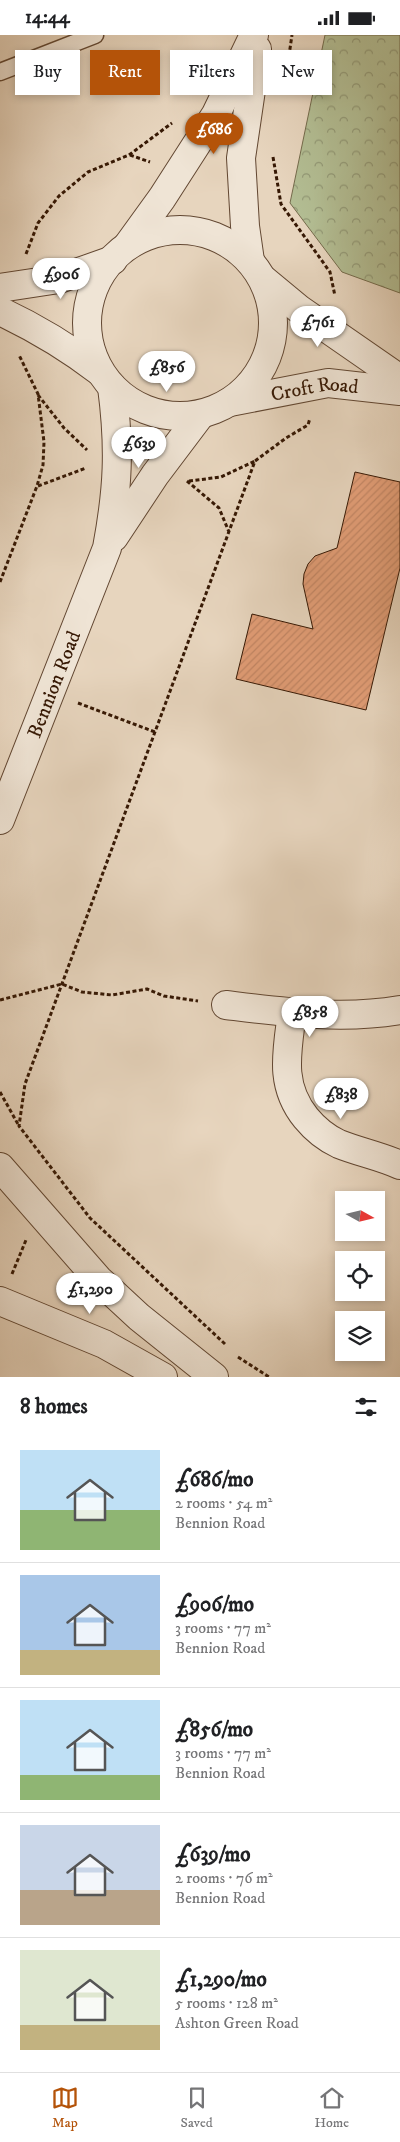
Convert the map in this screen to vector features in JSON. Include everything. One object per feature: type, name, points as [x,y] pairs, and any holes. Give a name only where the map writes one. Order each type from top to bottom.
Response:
[{"type":"street","points":[[120,253],[162,197],[216,114],[254,35]]},
{"type":"street","points":[[8,315],[64,345],[137,406],[171,416],[201,414],[230,402],[252,383],[266,359],[272,339],[273,313],[257,270],[245,226],[241,158],[247,103],[260,35]]},
{"type":"street","name":"Croft Road","points":[[11,287],[59,279],[120,253],[160,231],[197,231],[231,244],[299,309],[400,379]]},
{"type":"street","name":"Bennion Road","points":[[0,820],[107,548],[116,501],[118,431],[106,379],[88,342],[88,307],[101,273],[120,253]]},
{"type":"street","name":"Croft Road","points":[[230,402],[328,383],[400,391]]},
{"type":"street","name":"Bennion Road","points":[[107,548],[156,475],[201,414]]},
{"type":"street","points":[[226,1005],[292,1013],[340,1016],[400,1010]]},
{"type":"street","points":[[292,1013],[286,1057],[288,1086],[297,1108],[314,1129],[337,1143],[379,1156],[400,1165]]},
{"type":"street","points":[[0,1167],[98,1279],[138,1317],[214,1377]]},
{"type":"street","points":[[0,1301],[104,1344],[163,1377]]},
{"type":"lane","points":[[0,72],[95,35]]},
{"type":"path","points":[[290,50],[292,35]]},
{"type":"path","points":[[11,287],[38,223],[59,196],[88,172],[129,155],[171,124],[176,116]]},
{"type":"path","points":[[273,156],[281,204],[330,272],[337,307],[344,324],[339,336]]},
{"type":"path","points":[[8,315],[15,345],[38,394],[64,428],[89,452]]},
{"type":"path","points":[[188,481],[221,477],[255,461],[286,438],[308,425],[319,385]]},
{"type":"path","points":[[0,582],[37,486],[43,465],[44,442],[38,394]]},
{"type":"path","points":[[19,1126],[25,1084],[255,461]]},
{"type":"path","points":[[51,692],[155,732]]},
{"type":"path","points":[[0,1000],[62,984],[82,992],[112,995],[147,989],[164,996],[226,1005]]},
{"type":"path","points":[[0,1092],[19,1126],[90,1218],[228,1347]]},
{"type":"path","points":[[235,1354],[269,1377]]},
{"type":"green space","points":[[325,35],[400,35],[400,293],[342,272],[290,203],[312,95],[332,95],[332,50],[322,50]]},
{"type":"building","points":[[355,472],[400,482],[400,568],[366,710],[236,679],[252,614],[313,629],[303,584],[304,574],[308,564],[315,556],[337,548]]}]
